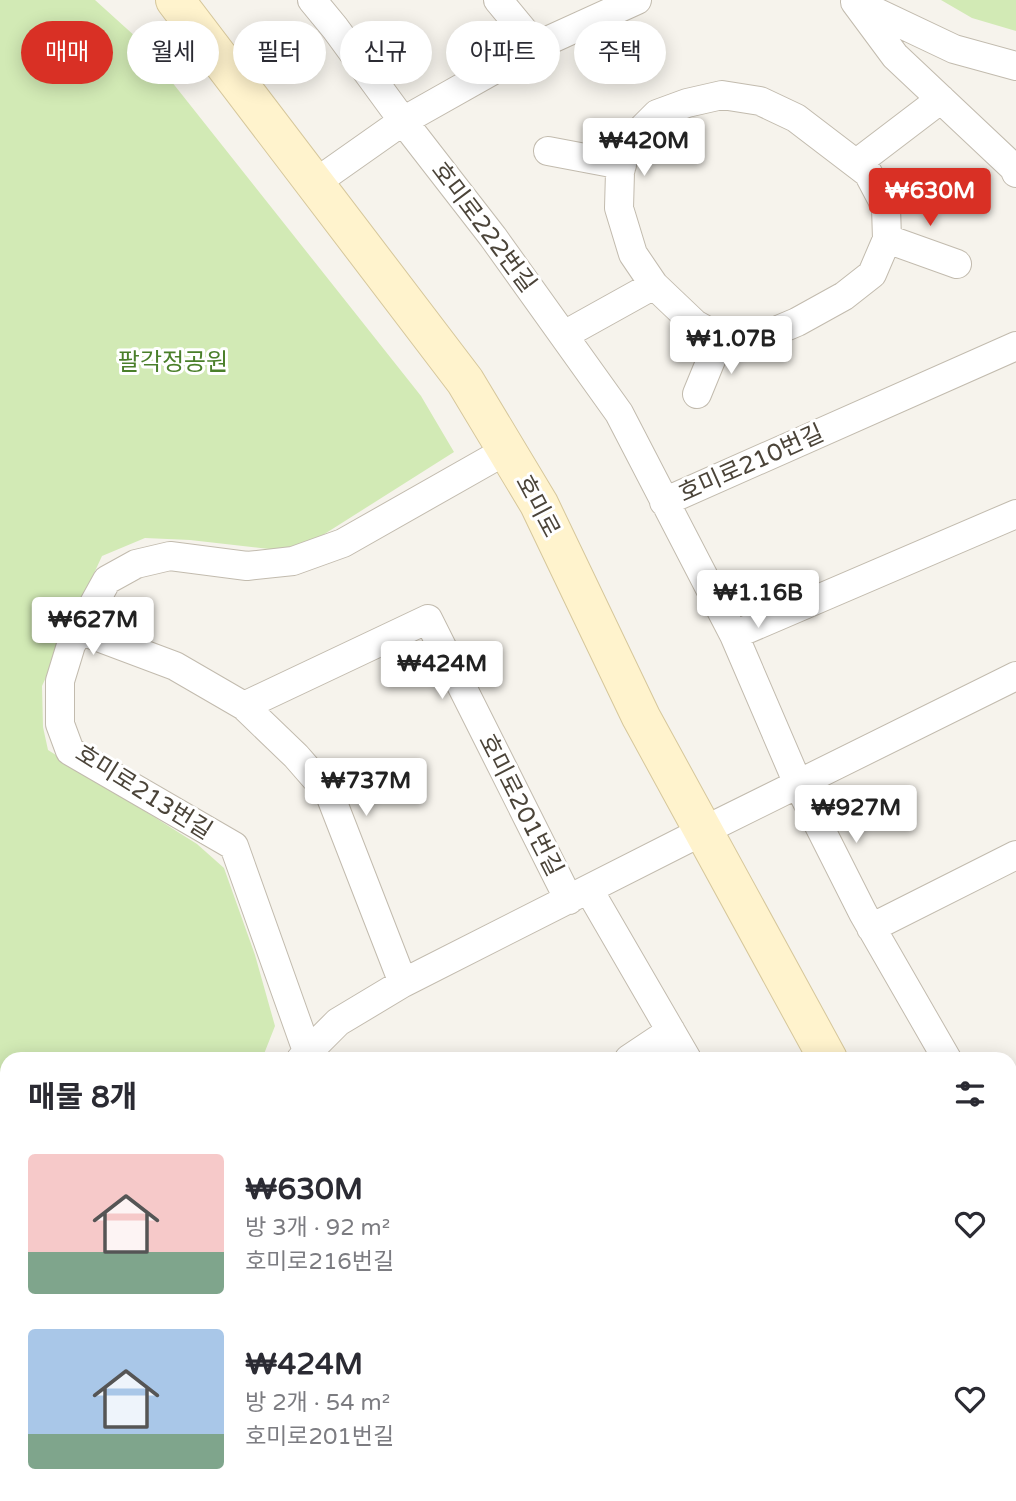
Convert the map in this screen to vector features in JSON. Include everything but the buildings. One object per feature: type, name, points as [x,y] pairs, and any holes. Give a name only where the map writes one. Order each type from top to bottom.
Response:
[{"type":"street","name":"호미로","points":[[175,0],[465,381],[539,504],[641,717],[824,1052]]},
{"type":"street","name":"호미로222번길","points":[[312,0],[493,237],[564,335]]},
{"type":"street","points":[[498,0],[515,21]]},
{"type":"street","points":[[560,35],[637,0]]},
{"type":"street","points":[[853,1],[954,49],[1016,66]]},
{"type":"street","points":[[853,1],[895,56],[1016,173]]},
{"type":"street","points":[[315,183],[403,121],[469,84]]},
{"type":"street","points":[[722,95],[760,102],[796,118],[867,173],[886,207],[887,239],[872,274],[844,296],[797,322],[752,341],[720,338],[695,324],[654,285],[633,254],[619,208],[622,165],[627,144],[657,114],[687,103],[722,95]]},
{"type":"street","points":[[857,163],[941,99]]},
{"type":"street","points":[[548,151],[622,165]]},
{"type":"street","points":[[887,239],[957,264]]},
{"type":"street","points":[[564,335],[654,285]]},
{"type":"street","name":"호미로210번길","points":[[564,335],[619,413],[664,502],[1016,346]]},
{"type":"street","points":[[697,394],[720,338]]},
{"type":"street","name":"호미로213번길","points":[[303,1052],[234,846],[70,751],[60,724],[60,681],[71,645],[107,580],[136,564],[170,556],[247,566],[293,561],[343,544],[507,450]]},
{"type":"street","points":[[664,502],[734,635],[798,784],[871,928],[943,1052]]},
{"type":"street","points":[[734,635],[1016,514]]},
{"type":"street","name":"호미로201번길","points":[[244,706],[428,619],[579,895]]},
{"type":"street","points":[[79,630],[175,666],[244,706],[296,757],[330,796],[403,983]]},
{"type":"street","name":"호미로201번길","points":[[307,1052],[338,1022],[403,983],[1016,676]]},
{"type":"street","points":[[871,928],[1014,862]]},
{"type":"street","points":[[579,895],[683,1052]]},
{"type":"street","points":[[640,1052],[671,1031]]},
{"type":"green space","name":"팔각정공원","points":[[0,0],[95,0],[127,29],[127,84],[173,84],[421,396],[454,452],[315,540],[278,550],[145,538],[102,556],[42,686],[43,727],[48,750],[197,844],[224,868],[255,955],[275,1026],[265,1052],[0,1052]]},
{"type":"green space","points":[[941,0],[1016,0],[1016,31],[972,18]]}]
